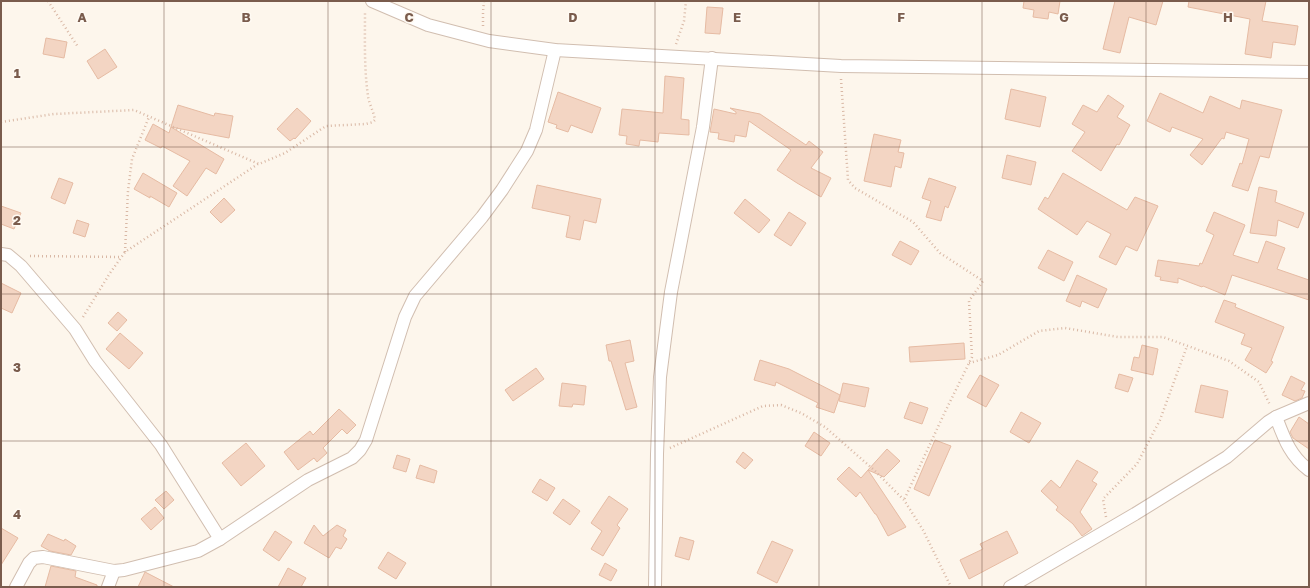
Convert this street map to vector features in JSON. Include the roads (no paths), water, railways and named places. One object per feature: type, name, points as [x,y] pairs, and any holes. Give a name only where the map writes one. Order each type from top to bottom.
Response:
[{"type":"street","points":[[368,5],[428,26],[484,40],[555,50],[841,66],[1309,72]]},
{"type":"street","points":[[16,587],[29,563],[34,558],[43,557],[114,571],[132,568],[198,551],[220,539],[308,480],[352,458],[360,450],[366,440],[405,317],[415,296],[482,217],[502,190],[527,151],[536,130],[555,50]]},
{"type":"street","points":[[656,587],[657,454],[660,377],[671,292],[703,127],[712,58]]},
{"type":"street","points":[[4,255],[21,266],[76,329],[95,360],[161,445],[220,539]]},
{"type":"street","points":[[1010,587],[1135,514],[1227,457],[1276,417],[1309,403]]},
{"type":"street","points":[[1276,417],[1289,450],[1303,466],[1309,470]]},
{"type":"street","points":[[108,587],[114,571]]}]
